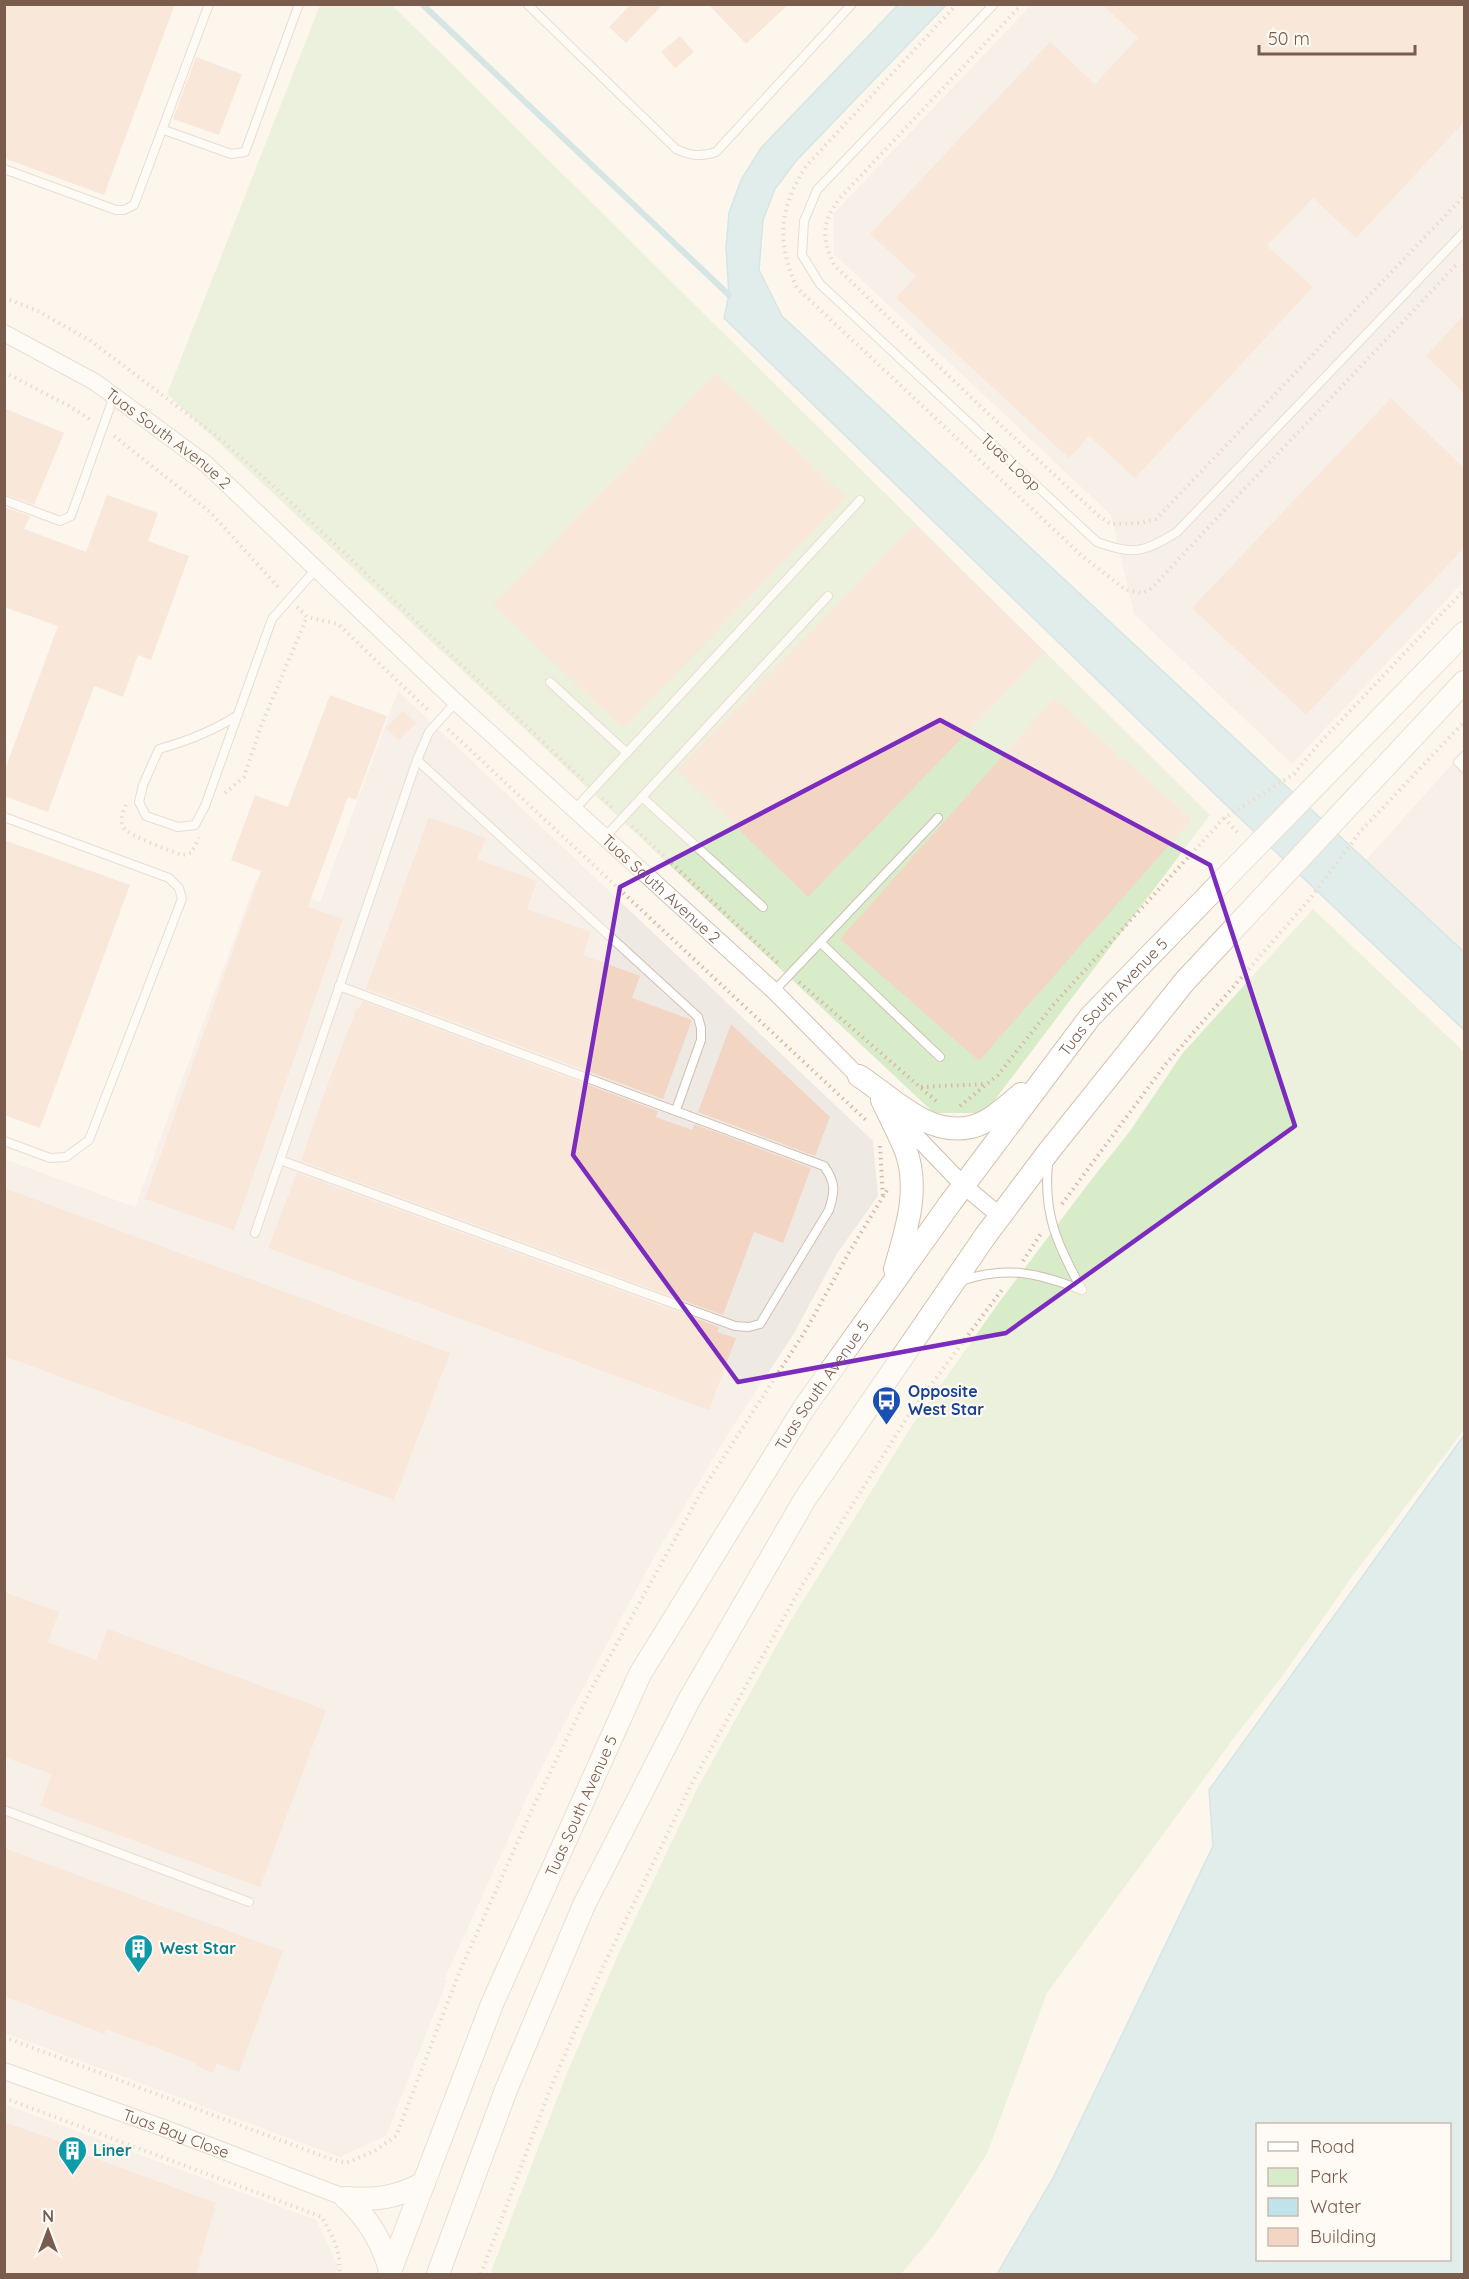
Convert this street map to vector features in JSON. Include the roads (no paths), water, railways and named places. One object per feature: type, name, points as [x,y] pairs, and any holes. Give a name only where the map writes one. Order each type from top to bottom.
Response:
[{"type":"street","name":"Tuas South Avenue 2","points":[[4,333],[95,382],[206,464],[456,702],[774,991],[963,1185],[1000,1216]]},
{"type":"street","name":"Tuas South Avenue 5","points":[[389,2272],[492,2004],[640,1674],[804,1408],[963,1185],[1090,1017],[1464,633]]},
{"type":"street","points":[[438,2274],[506,2090],[584,1905],[689,1700],[805,1499],[1000,1216],[1185,981],[1464,682]]},
{"type":"street","points":[[859,1076],[927,1122],[953,1128],[971,1127],[985,1121],[1040,1082]]},
{"type":"street","points":[[882,1100],[906,1152],[913,1194],[908,1224],[890,1285]]},
{"type":"street","name":"Tuas Bay Close","points":[[4,2071],[161,2127],[346,2198]]},
{"type":"street","points":[[346,2198],[372,2200],[387,2198],[401,2195],[424,2183]]},
{"type":"street","points":[[346,2198],[370,2224],[385,2252],[389,2272]]},
{"type":"lane","points":[[4,169],[116,210],[124,210],[134,205],[164,130],[209,4]]},
{"type":"lane","points":[[164,130],[231,154],[245,152],[299,4]]},
{"type":"lane","points":[[527,4],[676,149],[690,156],[716,152],[852,4]]},
{"type":"lane","name":"Tuas Loop","points":[[994,4],[817,190],[804,221],[802,255],[819,284],[1097,542],[1122,551],[1151,547],[1177,532],[1464,232]]},
{"type":"lane","points":[[4,500],[60,520],[71,516],[114,396]]},
{"type":"lane","points":[[574,810],[860,500]]},
{"type":"lane","points":[[238,715],[186,742],[159,749],[139,802],[146,816],[178,827],[195,825],[205,806],[238,715],[272,619],[316,569]]},
{"type":"lane","points":[[605,837],[828,596]]},
{"type":"lane","points":[[550,682],[627,753]]},
{"type":"lane","points":[[255,1233],[417,760],[429,732],[456,702]]},
{"type":"lane","points":[[1464,756],[1458,762],[1464,768]]},
{"type":"lane","points":[[417,760],[698,1017],[701,1040],[676,1110]]},
{"type":"lane","points":[[642,797],[763,907]]},
{"type":"lane","points":[[4,816],[169,878],[179,888],[182,899],[89,1140],[66,1157],[50,1158],[4,1141]]},
{"type":"lane","points":[[774,991],[938,818]]},
{"type":"lane","points":[[821,943],[940,1057]]},
{"type":"lane","points":[[280,1160],[735,1326],[749,1327],[760,1324],[829,1210],[834,1195],[833,1178],[824,1166],[339,986]]},
{"type":"lane","points":[[951,1284],[980,1274],[1015,1272],[1039,1275],[1082,1290],[1062,1252],[1050,1220],[1045,1188],[1049,1152]]},
{"type":"lane","points":[[4,1810],[249,1902]]},
{"type":"water","points":[[898,5],[946,5],[796,161],[775,189],[763,220],[759,270],[782,316],[1464,952],[1464,1030],[1225,804],[724,318],[729,295],[726,247],[729,213],[741,180],[761,148]]},
{"type":"water","points":[[1464,1435],[1464,2274],[997,2274],[1053,2178],[1213,1846],[1209,1790]]},
{"type":"waterway","points":[[422,4],[729,295]]},
{"type":"place","name":"Opposite West Star","points":[[887,1426]]},
{"type":"place","name":"West Star","points":[[139,1974]]},
{"type":"place","name":"Liner","points":[[72,2176]]}]
